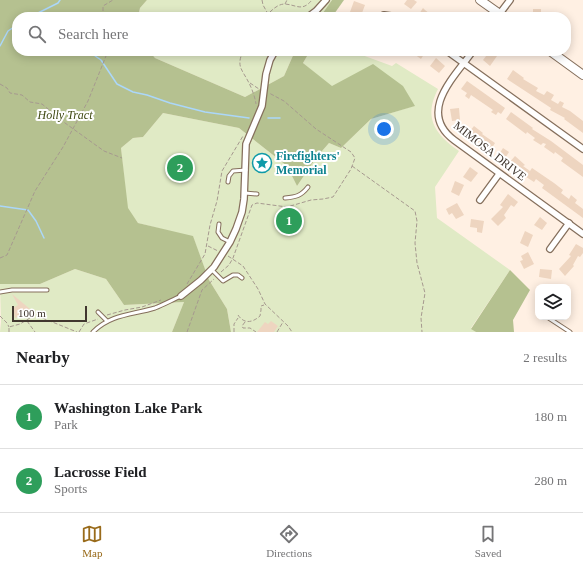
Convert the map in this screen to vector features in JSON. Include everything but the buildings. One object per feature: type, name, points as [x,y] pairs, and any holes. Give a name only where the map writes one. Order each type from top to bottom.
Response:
[{"type":"main road","points":[[480,0],[495,12]]},
{"type":"main road","points":[[557,56],[583,75]]},
{"type":"street","points":[[313,12],[326,0]]},
{"type":"street","points":[[502,12],[510,0]]},
{"type":"street","points":[[181,296],[212,270],[230,242],[242,212],[245,193],[246,144],[262,106],[266,74],[272,56]]},
{"type":"street","points":[[454,56],[583,149]]},
{"type":"street","name":"MIMOSA DRIVE","points":[[469,56],[444,92],[440,101],[438,112],[441,125],[451,138],[583,234]]},
{"type":"street","points":[[480,200],[499,174]]},
{"type":"street","points":[[550,249],[568,223]]},
{"type":"lane","points":[[228,182],[229,176],[233,171],[246,170]]},
{"type":"lane","points":[[285,198],[295,198],[303,194],[308,187]]},
{"type":"lane","points":[[245,193],[257,194]]},
{"type":"lane","points":[[219,224],[218,232],[222,238],[230,242]]},
{"type":"lane","points":[[212,270],[223,281],[233,275],[238,275],[242,278]]},
{"type":"lane","points":[[0,292],[12,290],[47,290]]},
{"type":"lane","points":[[94,332],[107,321],[119,316],[155,308],[181,296]]},
{"type":"lane","points":[[98,312],[107,321]]},
{"type":"lane","points":[[552,320],[570,332]]},
{"type":"path","points":[[103,12],[103,6],[113,0]]},
{"type":"path","points":[[262,0],[267,12]]},
{"type":"path","points":[[285,4],[287,0]]},
{"type":"path","points":[[270,12],[275,7],[285,4],[299,8],[306,6],[312,0]]},
{"type":"path","points":[[0,258],[7,255],[35,191],[63,147],[88,101],[106,56]]},
{"type":"path","points":[[242,56],[239,65],[240,70],[249,83],[257,106]]},
{"type":"path","points":[[249,83],[260,89]]},
{"type":"path","points":[[0,84],[7,88],[10,93],[22,95],[30,102],[42,104],[104,151],[122,158]]},
{"type":"path","points":[[187,332],[202,290],[229,265],[233,258],[252,206],[256,203],[287,207],[311,200],[332,197],[352,166],[355,158],[351,152],[316,129],[284,101],[266,92]]},
{"type":"path","points":[[186,286],[205,254],[222,172],[244,135]]},
{"type":"path","points":[[352,166],[415,211],[417,221],[415,244],[417,263],[425,293],[421,318],[422,332]]},
{"type":"path","points":[[233,258],[250,274],[265,304],[292,332]]},
{"type":"path","points":[[9,327],[20,324],[35,315],[78,332],[84,324],[103,316],[161,300]]},
{"type":"path","points":[[256,332],[250,328],[243,328],[242,326],[245,322],[260,316],[260,306],[265,304]]},
{"type":"path","points":[[238,315],[245,322]]},
{"type":"path","points":[[0,316],[7,323],[9,332]]},
{"type":"path","points":[[234,332],[234,324],[239,317]]},
{"type":"path","points":[[26,320],[35,332]]},
{"type":"path","points":[[277,332],[283,322]]},
{"type":"green space","name":"Holly Tract","points":[[0,0],[147,0],[140,8],[139,12],[12,12],[12,56],[153,56],[245,97],[284,76],[293,56],[307,56],[303,63],[332,86],[373,64],[403,86],[415,106],[371,119],[341,148],[329,143],[316,158],[297,186],[287,166],[239,128],[163,113],[143,137],[133,138],[121,148],[128,208],[138,223],[193,236],[209,280],[227,309],[231,332],[172,332],[184,302],[124,305],[106,279],[75,269],[40,284],[0,284]]},
{"type":"green space","points":[[147,0],[332,0],[324,12],[139,12],[140,8]]},
{"type":"green space","points":[[332,0],[344,0],[336,12],[324,12]]},
{"type":"green space","points":[[153,56],[293,56],[284,76],[245,97]]},
{"type":"green space","points":[[307,56],[365,56],[392,66],[396,63],[438,89],[432,109],[434,124],[443,138],[459,151],[435,187],[437,218],[510,270],[471,328],[476,332],[231,332],[227,309],[209,280],[193,237],[138,223],[127,208],[121,148],[133,138],[143,137],[163,113],[239,128],[287,166],[297,186],[316,158],[329,143],[341,148],[371,119],[414,106],[332,87],[303,63]]},
{"type":"green space","points":[[75,269],[106,279],[124,305],[184,302],[172,332],[0,332],[0,284],[40,284]]},
{"type":"green space","points":[[510,270],[530,290],[513,320],[514,332],[476,332],[471,329]]},
{"type":"waterway","points":[[40,12],[58,3],[60,0]]},
{"type":"waterway","points":[[0,46],[8,31],[12,28]]},
{"type":"waterway","points":[[95,56],[101,60],[117,84],[133,92],[205,112],[249,118]]},
{"type":"waterway","points":[[268,118],[280,118]]},
{"type":"waterway","points":[[0,206],[28,210],[36,221],[44,238]]},
{"type":"place","name":"Firefighters' Memorial","points":[[262,163]]},
{"type":"place","name":"Lacrosse Field","points":[[180,168]]},
{"type":"place","name":"Washington Lake Park","points":[[289,221]]}]
